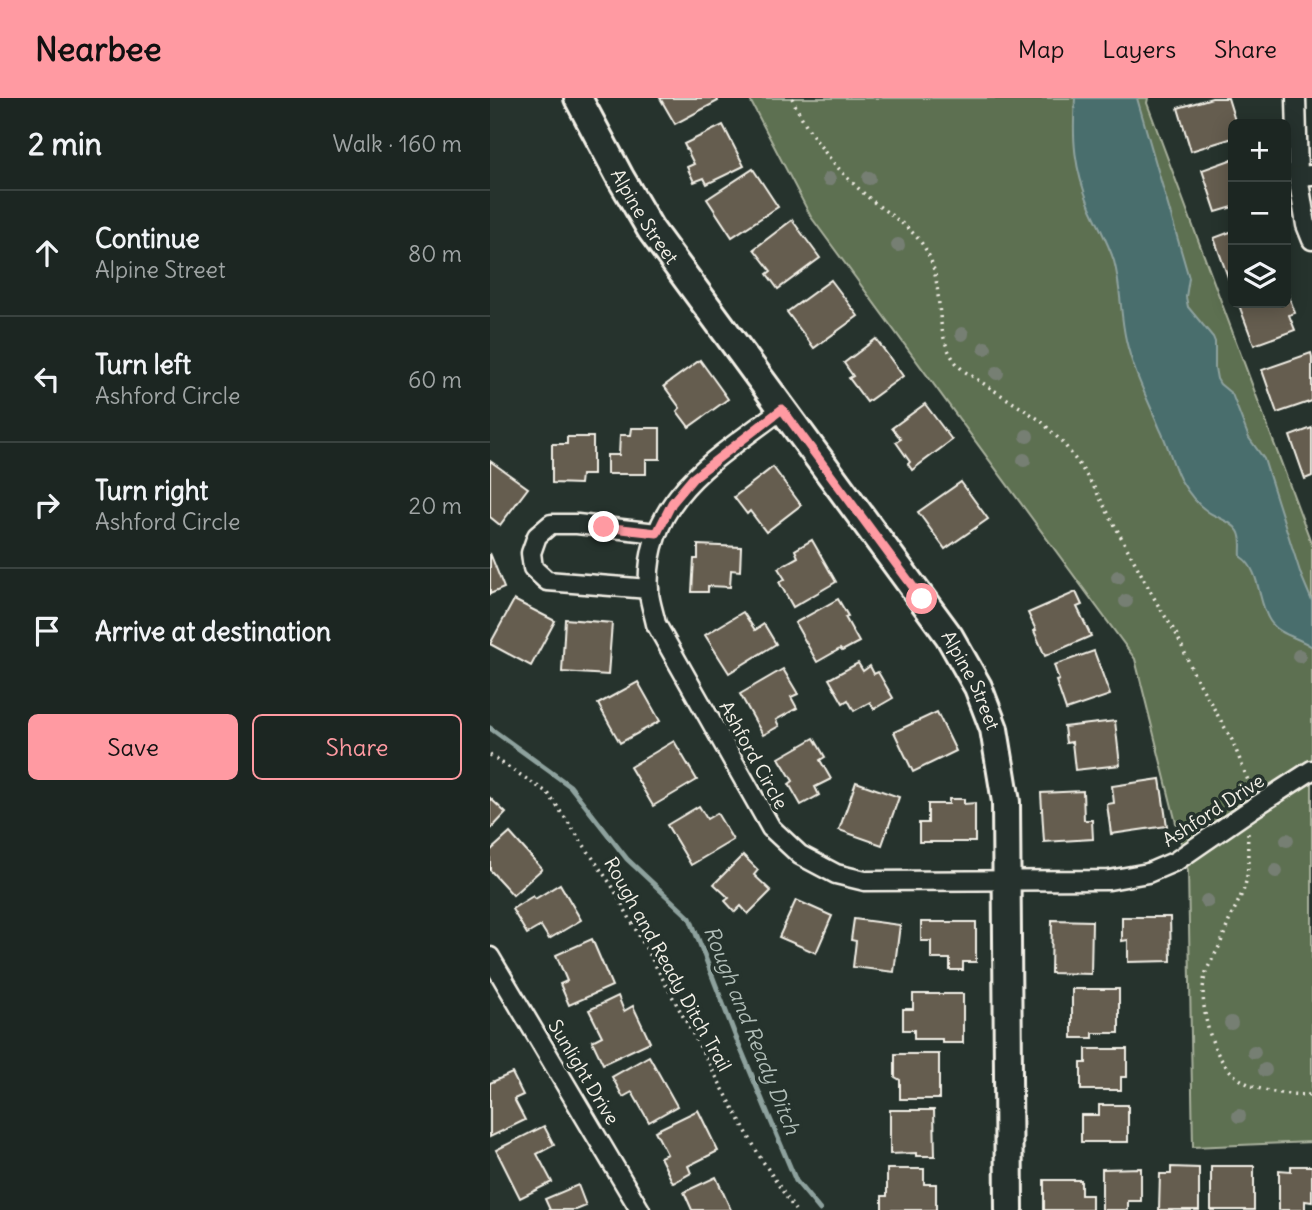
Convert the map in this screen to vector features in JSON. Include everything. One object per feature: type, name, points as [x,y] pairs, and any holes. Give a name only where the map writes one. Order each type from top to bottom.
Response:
[{"type":"street","name":"Alpine Street","points":[[578,98],[651,230],[949,636],[978,687],[994,729],[1006,802],[1009,1210]]},
{"type":"street","points":[[1296,98],[1305,176],[1306,225],[1312,240]]},
{"type":"street","name":"Ashford Circle","points":[[782,409],[693,478],[672,503],[657,533],[651,554],[649,589],[656,624],[771,828],[800,855],[836,874],[865,881],[1007,881]]},
{"type":"street","points":[[649,589],[547,581],[533,568],[531,553],[537,536],[551,524],[577,524],[657,533]]},
{"type":"street","name":"Ashford Drive","points":[[1007,881],[1109,880],[1148,873],[1176,861],[1312,770]]},
{"type":"street","name":"Sunlight Drive","points":[[490,957],[640,1210]]},
{"type":"path","points":[[792,98],[812,134],[838,168],[909,230],[927,252],[937,284],[942,335],[954,361],[964,371],[1040,421],[1064,444],[1081,467],[1177,635],[1194,674],[1232,740],[1251,789]]},
{"type":"path","name":"Rough and Ready Ditch Trail","points":[[490,755],[548,793],[612,886],[760,1157],[795,1210]]},
{"type":"path","points":[[1248,833],[1245,884],[1205,977],[1203,1003],[1206,1017],[1212,1041],[1221,1059],[1245,1083],[1276,1093],[1312,1095]]},
{"type":"green space","points":[[749,98],[1148,98],[1147,103],[1312,545],[1312,1142],[1193,1147],[1188,871],[1135,659],[811,217]]},
{"type":"water","points":[[1075,98],[1137,98],[1189,278],[1186,297],[1188,307],[1213,337],[1217,379],[1232,394],[1249,438],[1264,459],[1312,601],[1312,647],[1279,630],[1270,621],[1256,578],[1241,557],[1240,534],[1232,525],[1199,504],[1177,473],[1129,352],[1114,261],[1080,179],[1074,141]]},
{"type":"building","points":[[660,98],[717,98],[718,101],[675,124]]},
{"type":"building","points":[[1212,98],[1228,98],[1234,119],[1228,119],[1228,140],[1191,151],[1178,108]]},
{"type":"building","points":[[723,125],[744,166],[707,184],[704,178],[694,182],[687,167],[694,164],[684,144]]},
{"type":"building","points":[[1228,161],[1228,208],[1216,212],[1202,170]]},
{"type":"building","points":[[753,169],[778,207],[732,237],[707,199]]},
{"type":"building","points":[[792,220],[820,258],[778,289],[767,274],[771,271],[754,249]]},
{"type":"building","points":[[1228,233],[1228,277],[1214,238]]},
{"type":"building","points":[[831,280],[858,316],[814,348],[787,312]]},
{"type":"building","points":[[1291,302],[1295,313],[1289,315],[1295,330],[1254,345],[1240,308],[1291,308]]},
{"type":"building","points":[[876,339],[903,376],[867,402],[849,378],[853,376],[844,363]]},
{"type":"building","points":[[1311,353],[1312,401],[1277,413],[1262,370]]},
{"type":"building","points":[[700,360],[728,399],[689,427],[677,411],[680,408],[664,386]]},
{"type":"building","points":[[925,404],[952,440],[912,470],[908,464],[910,462],[896,442],[901,439],[892,428]]},
{"type":"building","points":[[632,428],[660,428],[660,459],[646,459],[646,474],[607,474],[607,455],[619,455],[620,435],[631,435]]},
{"type":"building","points":[[1312,428],[1312,476],[1305,479],[1290,436]]},
{"type":"building","points":[[567,437],[593,437],[593,475],[581,475],[580,484],[552,483],[552,444],[567,444]]},
{"type":"building","points":[[490,461],[528,488],[500,525],[490,517]]},
{"type":"building","points":[[773,467],[801,505],[766,532],[750,511],[747,514],[734,497]]},
{"type":"building","points":[[961,482],[988,519],[945,549],[918,512]]},
{"type":"building","points":[[812,540],[836,582],[793,607],[779,582],[785,579],[778,568],[798,557],[795,550]]},
{"type":"building","points":[[698,545],[741,547],[740,571],[731,570],[730,587],[708,586],[708,592],[692,592],[694,559],[698,559]]},
{"type":"building","points":[[490,553],[504,588],[490,594]]},
{"type":"building","points":[[1076,592],[1082,605],[1077,607],[1091,636],[1045,656],[1028,613]]},
{"type":"building","points":[[838,599],[859,642],[817,662],[795,623]]},
{"type":"building","points":[[514,600],[555,621],[531,666],[490,644]]},
{"type":"building","points":[[743,612],[755,630],[764,624],[776,644],[729,673],[705,635]]},
{"type":"building","points":[[565,619],[612,623],[608,675],[562,672]]},
{"type":"building","points":[[1094,651],[1110,695],[1066,710],[1056,681],[1059,680],[1054,665]]},
{"type":"building","points":[[858,663],[863,671],[870,666],[874,674],[878,672],[893,698],[874,709],[870,702],[854,711],[848,700],[843,703],[829,679]]},
{"type":"building","points":[[783,669],[798,694],[791,697],[797,708],[776,720],[779,726],[763,735],[740,694]]},
{"type":"building","points":[[638,682],[660,721],[620,743],[598,704]]},
{"type":"building","points":[[937,712],[956,751],[913,772],[894,732]]},
{"type":"building","points":[[1115,721],[1120,765],[1075,770],[1072,742],[1066,743],[1064,727]]},
{"type":"building","points":[[814,738],[825,757],[820,760],[831,779],[815,787],[819,795],[801,805],[789,784],[793,781],[779,758]]},
{"type":"building","points":[[674,741],[697,780],[653,806],[630,767]]},
{"type":"building","points":[[1160,779],[1167,826],[1111,834],[1107,804],[1114,803],[1112,786]]},
{"type":"building","points":[[856,782],[899,797],[882,845],[839,830]]},
{"type":"building","points":[[1083,791],[1084,820],[1092,820],[1093,839],[1044,842],[1041,793]]},
{"type":"building","points":[[490,798],[506,813],[490,830]]},
{"type":"building","points":[[949,799],[964,799],[964,804],[975,803],[975,842],[919,842],[919,823],[928,823],[928,804],[949,804]]},
{"type":"building","points":[[699,806],[707,819],[717,813],[733,840],[691,865],[667,825]]},
{"type":"building","points":[[510,833],[542,869],[513,895],[490,870],[490,851]]},
{"type":"building","points":[[743,855],[758,870],[754,875],[771,891],[748,914],[741,906],[735,912],[725,901],[729,898],[714,884]]},
{"type":"building","points":[[560,884],[581,920],[549,939],[541,926],[527,934],[512,909]]},
{"type":"building","points":[[796,900],[832,916],[816,953],[779,937]]},
{"type":"building","points":[[1122,917],[1170,917],[1171,961],[1128,962],[1128,940],[1122,941]]},
{"type":"building","points":[[854,919],[900,925],[894,972],[853,967],[856,941],[851,940]]},
{"type":"building","points":[[1052,920],[1092,921],[1091,974],[1051,973]]},
{"type":"building","points":[[921,922],[976,922],[976,962],[963,962],[963,970],[950,970],[950,959],[931,959],[931,941],[921,941]]},
{"type":"building","points":[[592,939],[612,986],[569,1005],[560,984],[567,981],[556,955]]},
{"type":"building","points":[[1072,989],[1119,989],[1119,1033],[1093,1033],[1093,1038],[1072,1038]]},
{"type":"building","points":[[913,994],[963,994],[963,1043],[942,1043],[942,1039],[914,1039],[914,1030],[903,1030],[903,1009],[913,1009]]},
{"type":"building","points":[[618,996],[624,1011],[633,1006],[650,1042],[603,1064],[592,1041],[602,1036],[589,1010]]},
{"type":"building","points":[[1086,1049],[1127,1049],[1127,1077],[1121,1077],[1121,1090],[1081,1090],[1081,1063],[1086,1063]]},
{"type":"building","points":[[895,1054],[939,1054],[939,1099],[900,1099],[900,1080],[895,1077]]},
{"type":"building","points":[[649,1056],[677,1106],[649,1122],[632,1092],[623,1097],[612,1077]]},
{"type":"building","points":[[512,1073],[523,1095],[514,1099],[525,1120],[490,1137],[490,1083]]},
{"type":"building","points":[[1099,1105],[1128,1105],[1128,1142],[1081,1142],[1081,1115],[1099,1115]]},
{"type":"building","points":[[698,1110],[718,1151],[688,1166],[691,1173],[673,1183],[660,1157],[667,1154],[655,1131]]},
{"type":"building","points":[[890,1110],[934,1110],[935,1156],[916,1156],[916,1153],[890,1154]]},
{"type":"building","points":[[544,1126],[554,1145],[537,1154],[552,1182],[520,1198],[496,1150]]},
{"type":"building","points":[[1211,1166],[1254,1166],[1254,1210],[1211,1210]]},
{"type":"building","points":[[1291,1166],[1312,1166],[1312,1202],[1305,1201],[1305,1210],[1279,1210],[1279,1170],[1291,1171]]},
{"type":"building","points":[[1171,1167],[1199,1168],[1199,1210],[1159,1210],[1160,1174],[1171,1174]]},
{"type":"building","points":[[1141,1168],[1141,1201],[1128,1201],[1128,1210],[1102,1210],[1102,1169]]},
{"type":"building","points":[[887,1169],[924,1169],[924,1184],[936,1184],[936,1210],[882,1210],[882,1196],[887,1196]]},
{"type":"building","points":[[716,1177],[731,1210],[692,1210],[684,1192]]},
{"type":"building","points":[[1044,1180],[1081,1180],[1081,1195],[1092,1195],[1092,1210],[1044,1210]]},
{"type":"building","points":[[578,1185],[586,1206],[576,1210],[550,1210],[545,1199]]},
{"type":"waterway","name":"Rough and Ready Ditch","points":[[490,728],[570,786],[627,859],[690,918],[796,1181],[820,1210]]},
{"type":"route","points":[[604,527],[657,533],[672,503],[693,478],[782,409],[922,599]]}]
